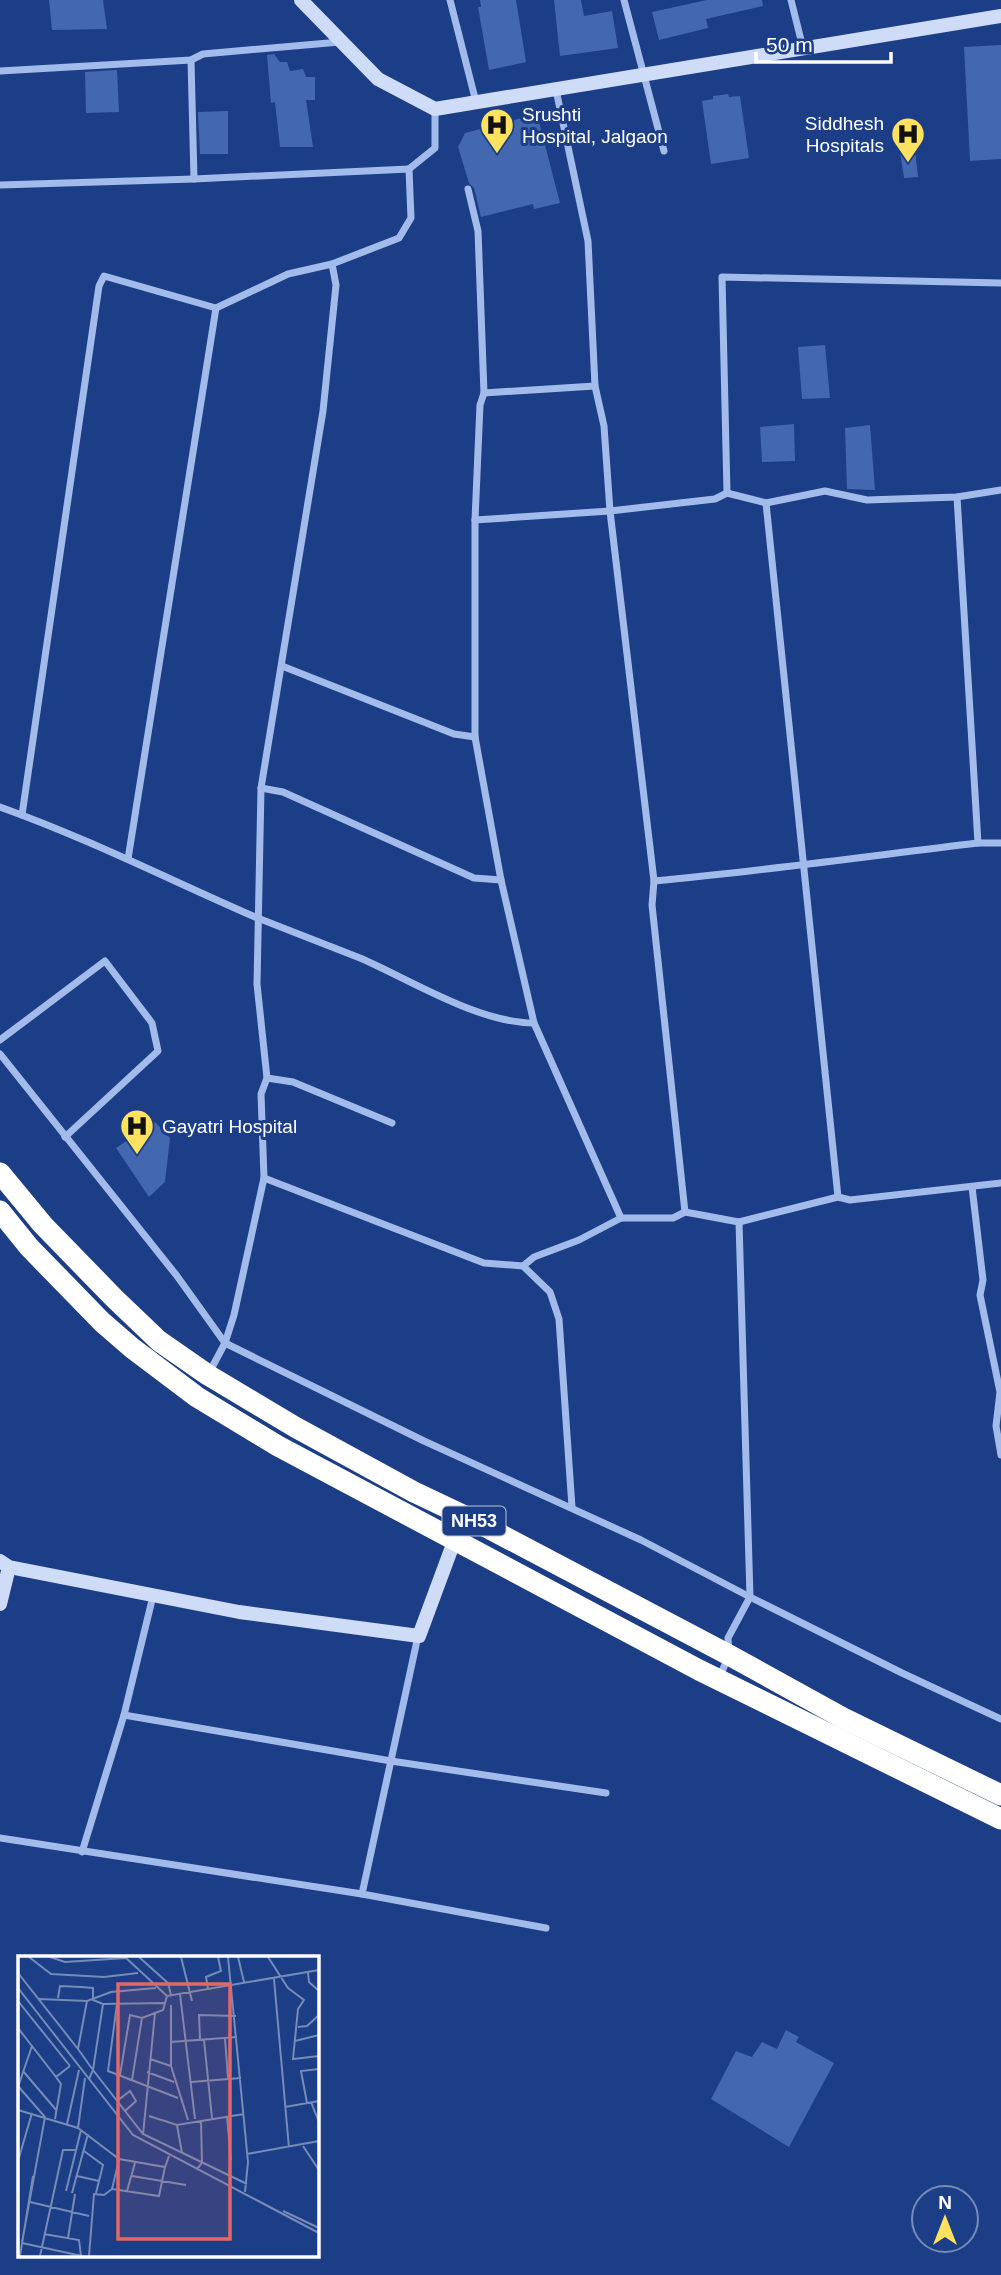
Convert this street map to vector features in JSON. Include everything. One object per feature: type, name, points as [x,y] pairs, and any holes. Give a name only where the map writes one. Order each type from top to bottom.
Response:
[{"type":"highway","name":"NH53","points":[[0,1173],[43,1224],[114,1298],[159,1341],[208,1375],[295,1427],[414,1492],[723,1647],[843,1718],[1001,1796]]},
{"type":"highway","name":"NH53","points":[[0,1211],[29,1247],[102,1322],[132,1349],[197,1397],[278,1446],[709,1674],[1001,1819]]},
{"type":"main road","points":[[301,0],[378,79],[435,109],[1001,16]]},
{"type":"main road","points":[[0,1604],[5,1564],[239,1612],[419,1636],[455,1539]]},
{"type":"street","points":[[450,0],[476,103]]},
{"type":"street","points":[[624,0],[664,151]]},
{"type":"street","points":[[791,0],[803,49]]},
{"type":"street","points":[[0,71],[191,60],[202,54],[342,42]]},
{"type":"street","points":[[191,60],[194,179]]},
{"type":"street","points":[[556,90],[588,241],[595,386],[604,426],[610,511],[654,881],[652,905],[685,1212]]},
{"type":"street","points":[[0,185],[409,169],[435,148],[435,109]]},
{"type":"street","points":[[22,815],[99,286],[104,276],[216,308],[288,274],[331,264],[398,238],[411,218],[409,169]]},
{"type":"street","points":[[468,189],[478,231],[485,393],[480,405],[475,520],[475,737],[501,880],[534,1023],[621,1218]]},
{"type":"street","points":[[208,1375],[225,1343],[264,1178],[261,1094],[267,1078],[257,984],[261,788],[323,411],[336,285],[331,264]]},
{"type":"street","points":[[727,493],[722,277],[1001,283]]},
{"type":"street","points":[[128,859],[216,308]]},
{"type":"street","points":[[485,393],[595,386]]},
{"type":"street","points":[[475,520],[610,511],[715,499],[727,493],[766,503],[825,491],[867,500],[957,497],[1001,490]]},
{"type":"street","points":[[957,497],[978,843]]},
{"type":"street","points":[[766,503],[838,1197]]},
{"type":"street","points":[[282,666],[454,734],[475,737]]},
{"type":"street","points":[[261,788],[284,792],[474,878],[501,880]]},
{"type":"street","points":[[0,807],[362,959],[454,1002],[514,1023],[534,1023]]},
{"type":"street","points":[[654,881],[767,871],[803,864],[978,843],[1001,843]]},
{"type":"street","points":[[0,1040],[105,961],[152,1023],[158,1051],[65,1137]]},
{"type":"street","points":[[0,1054],[177,1276],[225,1343],[424,1441],[641,1540],[902,1673],[1001,1718]]},
{"type":"street","points":[[267,1078],[293,1082],[391,1123]]},
{"type":"street","points":[[264,1178],[485,1263],[523,1266],[550,1292],[559,1319],[572,1507]]},
{"type":"street","points":[[523,1266],[534,1257],[579,1240],[621,1218],[673,1218],[685,1212],[739,1222],[838,1197],[850,1200],[1001,1183]]},
{"type":"street","points":[[972,1187],[983,1280],[980,1295],[1000,1392],[996,1426],[1001,1455]]},
{"type":"street","points":[[709,1674],[750,1597],[739,1222]]},
{"type":"street","points":[[82,1852],[124,1715],[153,1596]]},
{"type":"street","points":[[362,1894],[419,1636]]},
{"type":"street","points":[[709,1674],[723,1647]]},
{"type":"street","points":[[124,1715],[391,1761],[606,1793]]},
{"type":"street","points":[[0,1838],[362,1894],[547,1928]]},
{"type":"building","points":[[49,0],[103,0],[107,29],[52,30]]},
{"type":"building","points":[[480,0],[516,0],[526,62],[489,70],[478,7],[481,7]]},
{"type":"building","points":[[554,0],[581,0],[584,16],[612,11],[618,48],[560,56]]},
{"type":"building","points":[[707,0],[762,0],[763,6],[706,19],[708,28],[659,40],[652,12]]},
{"type":"building","points":[[1001,45],[1001,159],[970,161],[964,47]]},
{"type":"building","points":[[274,54],[280,62],[287,62],[290,71],[303,69],[306,77],[315,77],[315,100],[306,100],[313,147],[280,147],[275,102],[271,103],[267,55]]},
{"type":"building","points":[[117,70],[119,112],[86,113],[85,72]]},
{"type":"building","points":[[728,94],[729,97],[740,96],[749,158],[711,164],[702,101]]},
{"type":"building","points":[[228,111],[228,154],[200,154],[198,112]]},
{"type":"building","points":[[537,114],[560,203],[534,209],[533,204],[481,217],[474,188],[469,183],[458,147],[465,133]]},
{"type":"building","points":[[915,150],[918,177],[904,178],[900,152]]},
{"type":"building","points":[[825,345],[830,398],[802,399],[798,347]]},
{"type":"building","points":[[794,424],[795,461],[762,462],[760,427]]},
{"type":"building","points":[[870,425],[875,490],[847,489],[845,428]]},
{"type":"building","points":[[155,1122],[170,1138],[165,1182],[149,1197],[116,1148]]},
{"type":"building","points":[[786,2030],[799,2037],[796,2042],[834,2063],[789,2147],[711,2099],[736,2051],[752,2057],[762,2042],[777,2049]]},
{"type":"place","name":"Srushti Hospital, Jalgaon","points":[[497,155]]},
{"type":"place","name":"Siddhesh Hospitals","points":[[908,164]]},
{"type":"place","name":"Gayatri Hospital","points":[[137,1156]]}]
